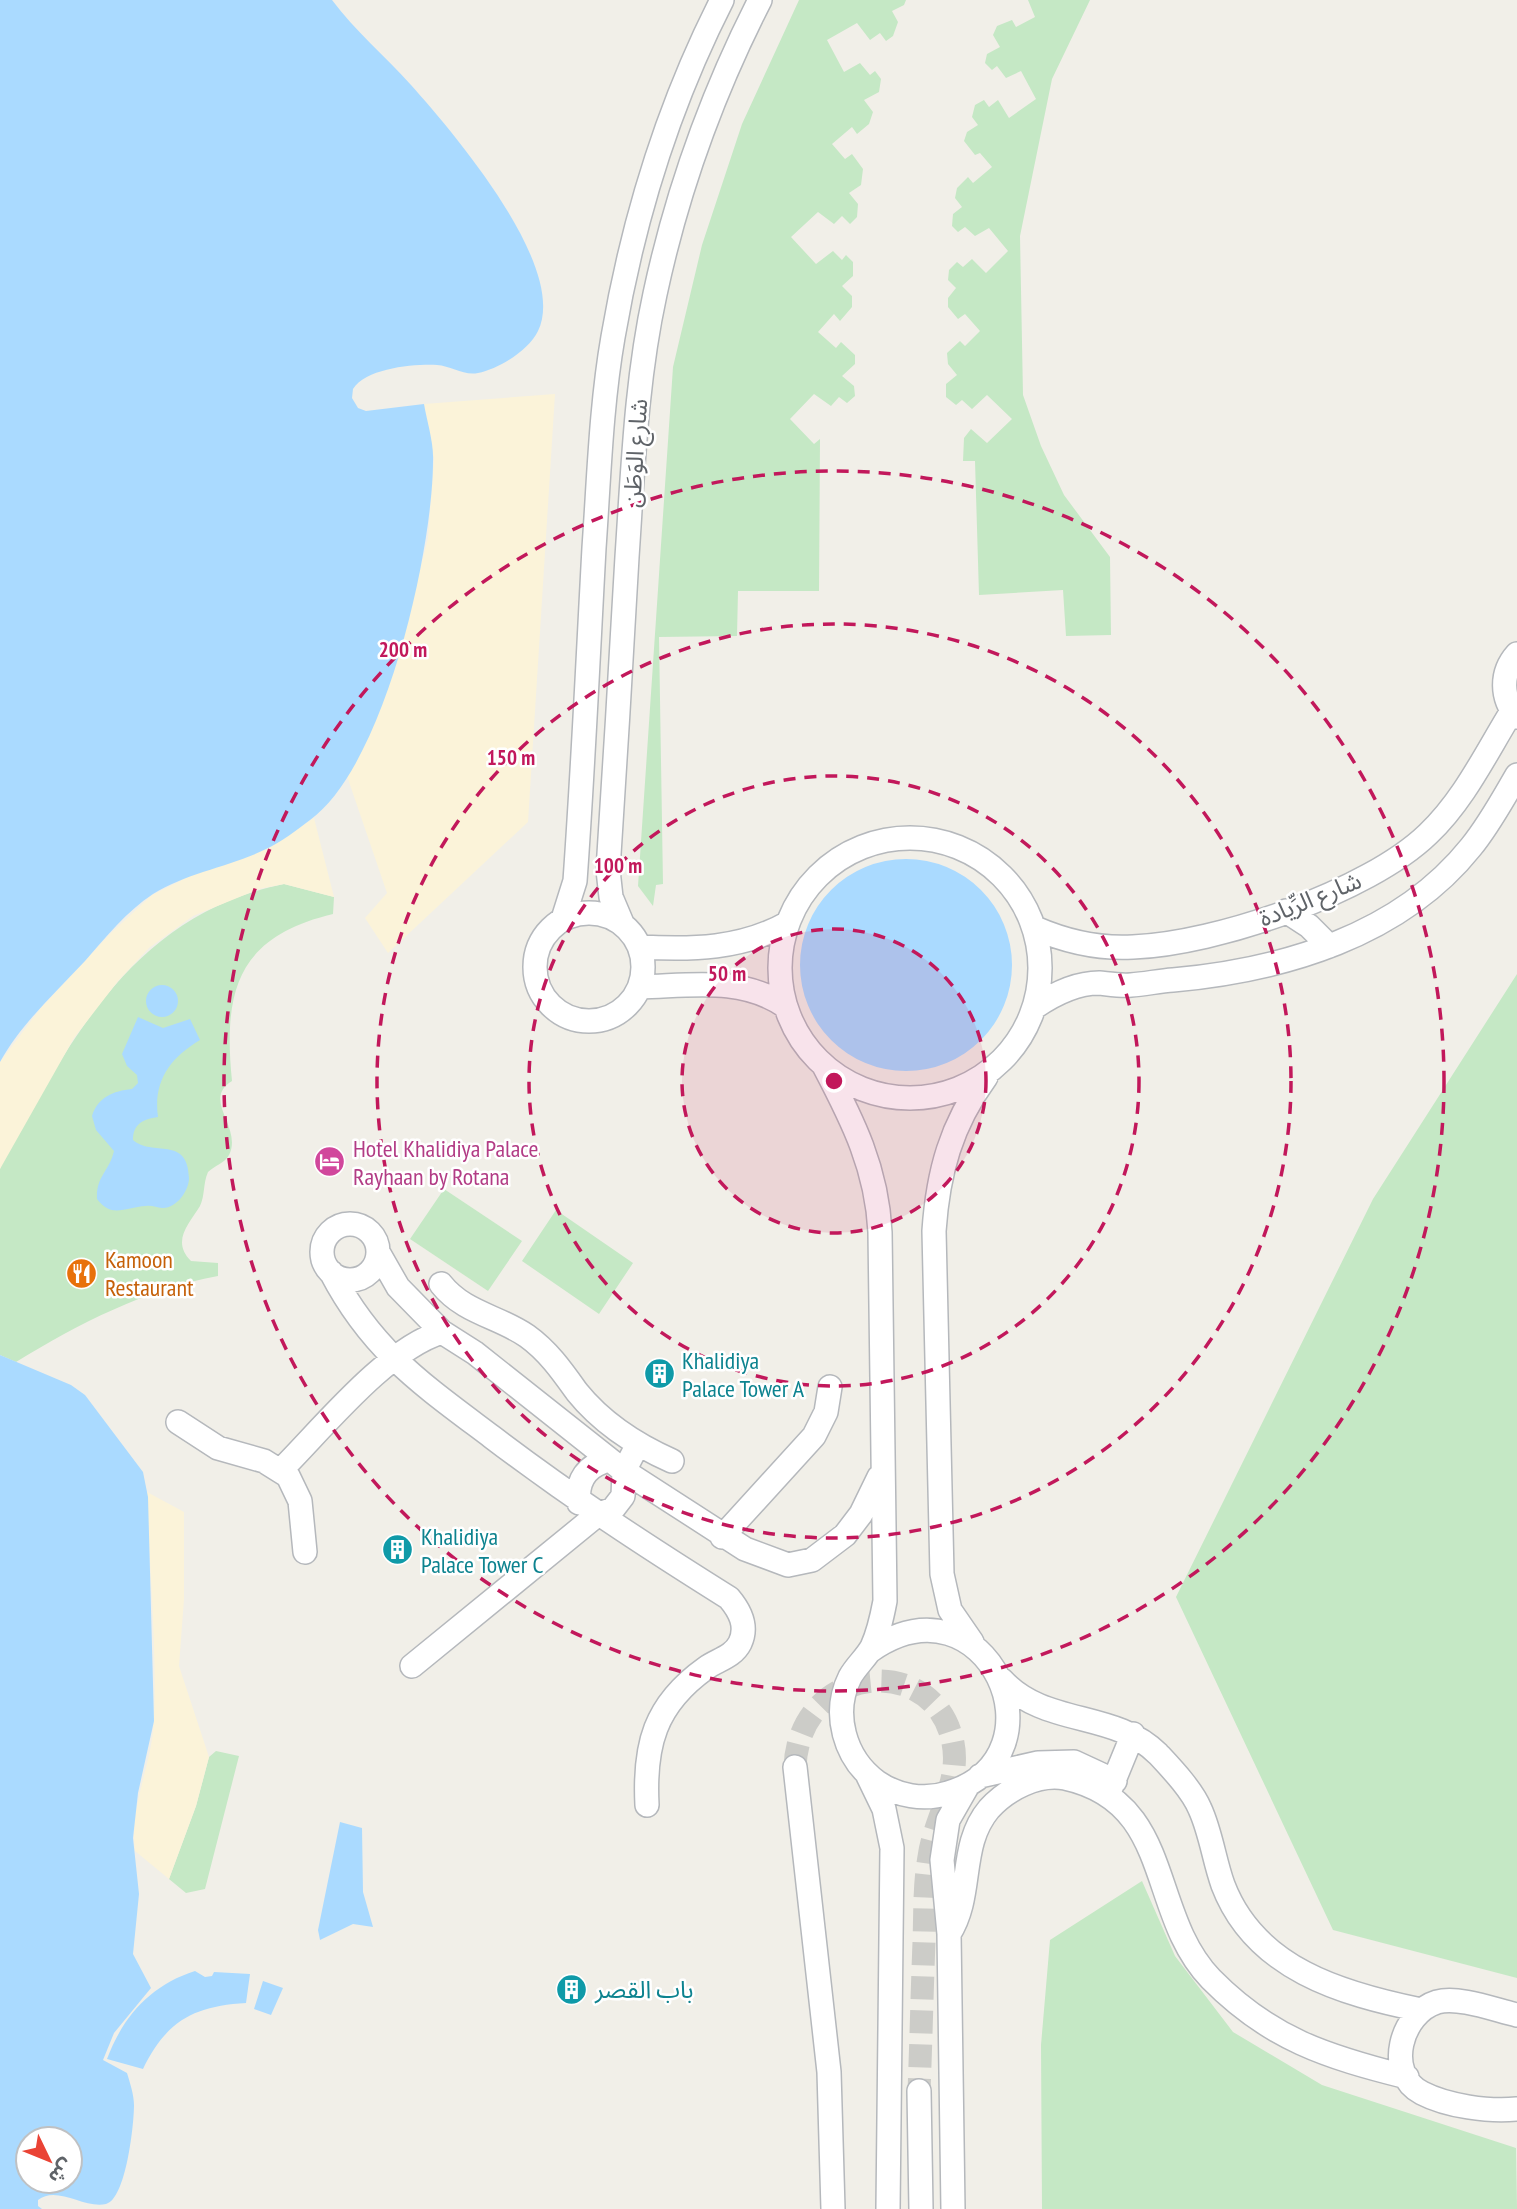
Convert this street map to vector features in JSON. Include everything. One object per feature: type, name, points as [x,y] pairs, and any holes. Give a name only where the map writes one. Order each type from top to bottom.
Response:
[{"type":"street","name":"شارع الوَطَن","points":[[563,919],[575,881],[602,429],[613,338],[633,241],[659,149],[682,86],[722,0]]},
{"type":"street","name":"شارع الوَطَن","points":[[622,923],[611,897],[608,870],[635,432],[646,343],[666,249],[691,160],[723,77],[760,0]]},
{"type":"street","points":[[1514,714],[1504,683],[1506,671],[1517,654]]},
{"type":"street","name":"شارع الرِّيادة","points":[[1035,928],[1080,944],[1132,948],[1204,935],[1286,911],[1375,873],[1428,834],[1460,796],[1514,714]]},
{"type":"street","name":"شارع الرِّيادة","points":[[1035,1007],[1053,995],[1084,985],[1132,985],[1227,974],[1260,968],[1329,946],[1405,909],[1439,881],[1471,848],[1517,775]]},
{"type":"street","points":[[824,1066],[844,1081],[868,1092],[893,1098],[919,1098],[969,1085],[990,1071],[1010,1052],[1025,1031],[1035,1007],[1041,967],[1035,928],[1013,886],[977,855],[944,842],[909,837],[883,840],[858,848],[835,861],[815,878],[799,899],[788,923],[781,950],[780,978],[785,1006],[794,1028],[824,1066],[863,1143],[876,1189],[880,1232],[885,1601],[870,1651],[849,1679],[842,1708],[845,1739],[867,1774],[884,1809],[892,1848],[888,2209]]},
{"type":"street","points":[[1286,911],[1309,926],[1329,946]]},
{"type":"street","points":[[593,912],[608,915],[622,923],[640,947],[643,974],[639,987],[627,1006],[605,1019],[576,1020],[551,1006],[537,981],[537,953],[551,928],[563,919],[593,912]]},
{"type":"street","points":[[640,947],[722,946],[757,938],[788,923]]},
{"type":"street","points":[[639,987],[740,986],[759,991],[785,1006]]},
{"type":"street","points":[[990,1071],[968,1103],[948,1144],[936,1189],[934,1231],[942,1574],[950,1610],[965,1636],[1013,1692],[1041,1709],[1133,1734],[1157,1753],[1200,1807],[1224,1887],[1239,1915],[1258,1939],[1288,1965],[1322,1984],[1360,1997],[1421,2010]]},
{"type":"street","points":[[647,1805],[645,1766],[654,1731],[684,1687],[714,1662],[729,1656],[740,1643],[744,1627],[740,1611],[729,1598],[588,1509],[392,1359],[358,1318],[325,1265],[323,1247],[326,1238],[339,1226],[348,1224],[366,1228],[372,1234],[378,1252],[405,1296],[451,1337],[616,1466],[722,1536],[760,1556],[789,1565],[812,1560],[832,1547],[861,1514],[882,1468]]},
{"type":"street","points":[[331,1272],[348,1280],[365,1276],[372,1269],[378,1252]]},
{"type":"street","points":[[441,1284],[457,1301],[527,1336],[555,1362],[590,1406],[638,1444],[672,1461]]},
{"type":"street","points":[[281,1469],[392,1359],[418,1341],[451,1337],[477,1313]]},
{"type":"street","points":[[722,1536],[814,1436],[825,1412],[830,1387]]},
{"type":"street","points":[[178,1422],[218,1448],[281,1469],[298,1492],[305,1552]]},
{"type":"street","points":[[588,1509],[579,1483],[584,1474],[591,1467],[616,1466],[638,1444]]},
{"type":"street","points":[[412,1666],[588,1509],[613,1509],[623,1496],[616,1466]]},
{"type":"street","points":[[870,1651],[898,1634],[931,1630],[947,1633],[976,1647]]},
{"type":"street","points":[[953,2209],[949,1934],[943,1840],[952,1811],[974,1780],[999,1753],[1008,1724],[1007,1695],[1002,1680]]},
{"type":"street","points":[[1112,1788],[1133,1734]]},
{"type":"street","points":[[867,1774],[889,1789],[916,1797],[943,1795],[974,1780],[1038,1763],[1074,1762],[1112,1788],[1132,1816],[1150,1844],[1187,1947],[1208,1976],[1237,2004],[1270,2029],[1309,2049],[1407,2077]]},
{"type":"street","points":[[795,1767],[829,2071],[833,2209]]},
{"type":"street","points":[[949,1934],[963,1903],[971,1842],[981,1821],[996,1803],[1015,1789],[1047,1778],[1112,1788]]},
{"type":"street","points":[[1517,2015],[1439,2001],[1421,2010],[1408,2024],[1401,2040],[1401,2058],[1407,2077],[1419,2092],[1439,2099],[1498,2111],[1517,2109]]},
{"type":"street","points":[[919,2091],[921,2209]]},
{"type":"green space","points":[[799,0],[906,0],[904,5],[892,11],[898,22],[893,36],[886,41],[880,33],[870,40],[857,23],[827,40],[844,72],[860,63],[870,75],[875,71],[881,79],[879,92],[864,100],[873,112],[869,124],[857,134],[852,127],[832,144],[845,159],[852,154],[863,169],[861,185],[849,193],[858,204],[857,217],[850,224],[842,216],[834,224],[818,212],[791,237],[816,264],[833,251],[842,260],[846,255],[853,262],[853,276],[842,286],[852,296],[852,307],[840,321],[834,314],[818,332],[836,348],[841,342],[855,355],[855,364],[842,376],[854,386],[855,396],[847,403],[839,397],[831,406],[814,394],[790,419],[814,444],[820,439],[819,591],[738,591],[737,636],[659,637],[663,884],[656,885],[653,906],[638,886],[673,367],[702,245],[742,124]]},
{"type":"green space","points":[[1028,0],[1090,0],[1052,79],[1020,236],[1023,395],[1041,446],[1064,495],[1110,557],[1111,635],[1066,636],[1063,590],[979,595],[975,461],[963,461],[964,438],[971,429],[987,443],[1012,419],[987,395],[972,409],[962,400],[956,405],[946,397],[946,384],[957,375],[948,364],[947,353],[960,341],[965,346],[980,331],[965,314],[958,319],[948,307],[948,298],[956,288],[948,280],[949,270],[957,262],[963,267],[972,259],[986,273],[1008,251],[989,228],[975,236],[965,227],[958,232],[952,226],[953,214],[962,207],[955,198],[957,188],[968,177],[973,183],[992,167],[980,153],[975,155],[964,141],[967,132],[978,125],[972,117],[975,105],[984,100],[989,107],[998,100],[1009,118],[1036,99],[1021,71],[1006,78],[997,66],[992,70],[985,63],[987,54],[1000,47],[993,35],[997,26],[1012,20],[1016,27],[1035,17]]},
{"type":"green space","points":[[284,884],[334,897],[333,914],[301,924],[275,937],[256,953],[243,972],[235,995],[230,1020],[232,1081],[224,1088],[220,1097],[232,1145],[227,1158],[208,1172],[202,1202],[182,1240],[185,1254],[191,1261],[218,1263],[218,1276],[138,1299],[89,1321],[16,1362],[0,1355],[0,1169],[16,1134],[60,1061],[109,992],[137,962],[168,936],[202,914],[241,896]]},
{"type":"green space","points":[[1517,974],[1517,1978],[1333,1930],[1176,1597],[1373,1199]]},
{"type":"green space","points":[[444,1189],[522,1241],[488,1291],[410,1239]]},
{"type":"green space","points":[[556,1210],[633,1263],[599,1314],[522,1261]]},
{"type":"green space","points":[[216,1751],[239,1756],[205,1889],[186,1893],[169,1879],[196,1806],[209,1757]]},
{"type":"green space","points":[[1142,1881],[1175,1956],[1233,2032],[1322,2085],[1516,2148],[1517,2209],[1042,2209],[1041,2045],[1050,1940]]},
{"type":"sand","points":[[555,394],[528,822],[388,953],[365,918],[387,893],[347,776],[367,739],[396,665],[428,538],[434,459],[424,404]]},
{"type":"sand","points":[[314,818],[334,897],[284,884],[259,889],[193,916],[149,948],[118,981],[74,1038],[0,1169],[0,1062],[40,1009],[110,934],[152,895],[192,875],[267,849]]},
{"type":"sand","points":[[147,1492],[184,1512],[184,1599],[179,1666],[209,1757],[196,1806],[169,1879],[135,1851],[134,1834],[154,1718],[154,1634]]},
{"type":"water","points":[[0,0],[332,0],[411,85],[502,201],[537,272],[543,304],[534,338],[521,352],[495,367],[473,374],[437,365],[416,365],[379,372],[369,376],[353,389],[352,398],[358,408],[366,411],[424,404],[433,461],[424,547],[400,654],[382,706],[361,754],[337,793],[310,820],[272,846],[166,886],[134,908],[39,1009],[0,1062]]},
{"type":"water","points":[[906,859],[947,867],[981,890],[1004,924],[1012,965],[1004,1006],[981,1040],[947,1063],[906,1071],[865,1063],[831,1040],[808,1006],[800,965],[808,924],[831,890],[865,867]]},
{"type":"water","points":[[162,985],[174,989],[178,1001],[174,1013],[162,1017],[150,1013],[146,1001],[150,989]]},
{"type":"water","points":[[138,1017],[163,1028],[190,1019],[200,1040],[172,1063],[158,1092],[158,1117],[140,1123],[133,1140],[141,1145],[168,1149],[182,1156],[189,1178],[181,1198],[172,1206],[114,1210],[108,1209],[97,1199],[101,1179],[114,1151],[96,1130],[92,1116],[98,1104],[107,1096],[132,1089],[138,1083],[137,1075],[127,1066],[122,1054]]},
{"type":"water","points":[[0,1355],[71,1385],[85,1395],[143,1472],[148,1497],[154,1721],[138,1793],[133,1838],[139,1894],[133,1954],[151,1988],[114,2033],[103,2060],[127,2073],[134,2105],[132,2128],[124,2176],[113,2199],[98,2205],[62,2196],[45,2196],[38,2200],[38,2206],[42,2209],[0,2209]]},
{"type":"water","points":[[340,1822],[362,1828],[363,1892],[373,1927],[353,1924],[320,1940],[318,1930]]},
{"type":"water","points":[[195,1971],[205,1977],[212,1976],[214,1972],[250,1974],[246,2003],[211,2008],[184,2019],[161,2039],[143,2069],[107,2059],[121,2029],[140,2004],[165,1985]]},
{"type":"water","points":[[263,1981],[283,1988],[271,2015],[254,2009]]},
{"type":"tunnel","points":[[795,1767],[802,1732],[819,1706],[842,1689],[869,1682],[896,1683],[921,1693],[941,1713],[953,1743],[953,1772],[932,1843],[926,1878],[919,2091]]},
{"type":"place","name":"Hotel Khalidiya Palace Rayhaan by Rotana","points":[[330,1162]]},
{"type":"place","name":"Kamoon Restaurant","points":[[82,1273]]},
{"type":"place","name":"Khalidiya Palace Tower A","points":[[659,1374]]},
{"type":"place","name":"Khalidiya Palace Tower C","points":[[398,1550]]},
{"type":"place","name":"باب القصر","points":[[572,1989]]}]
